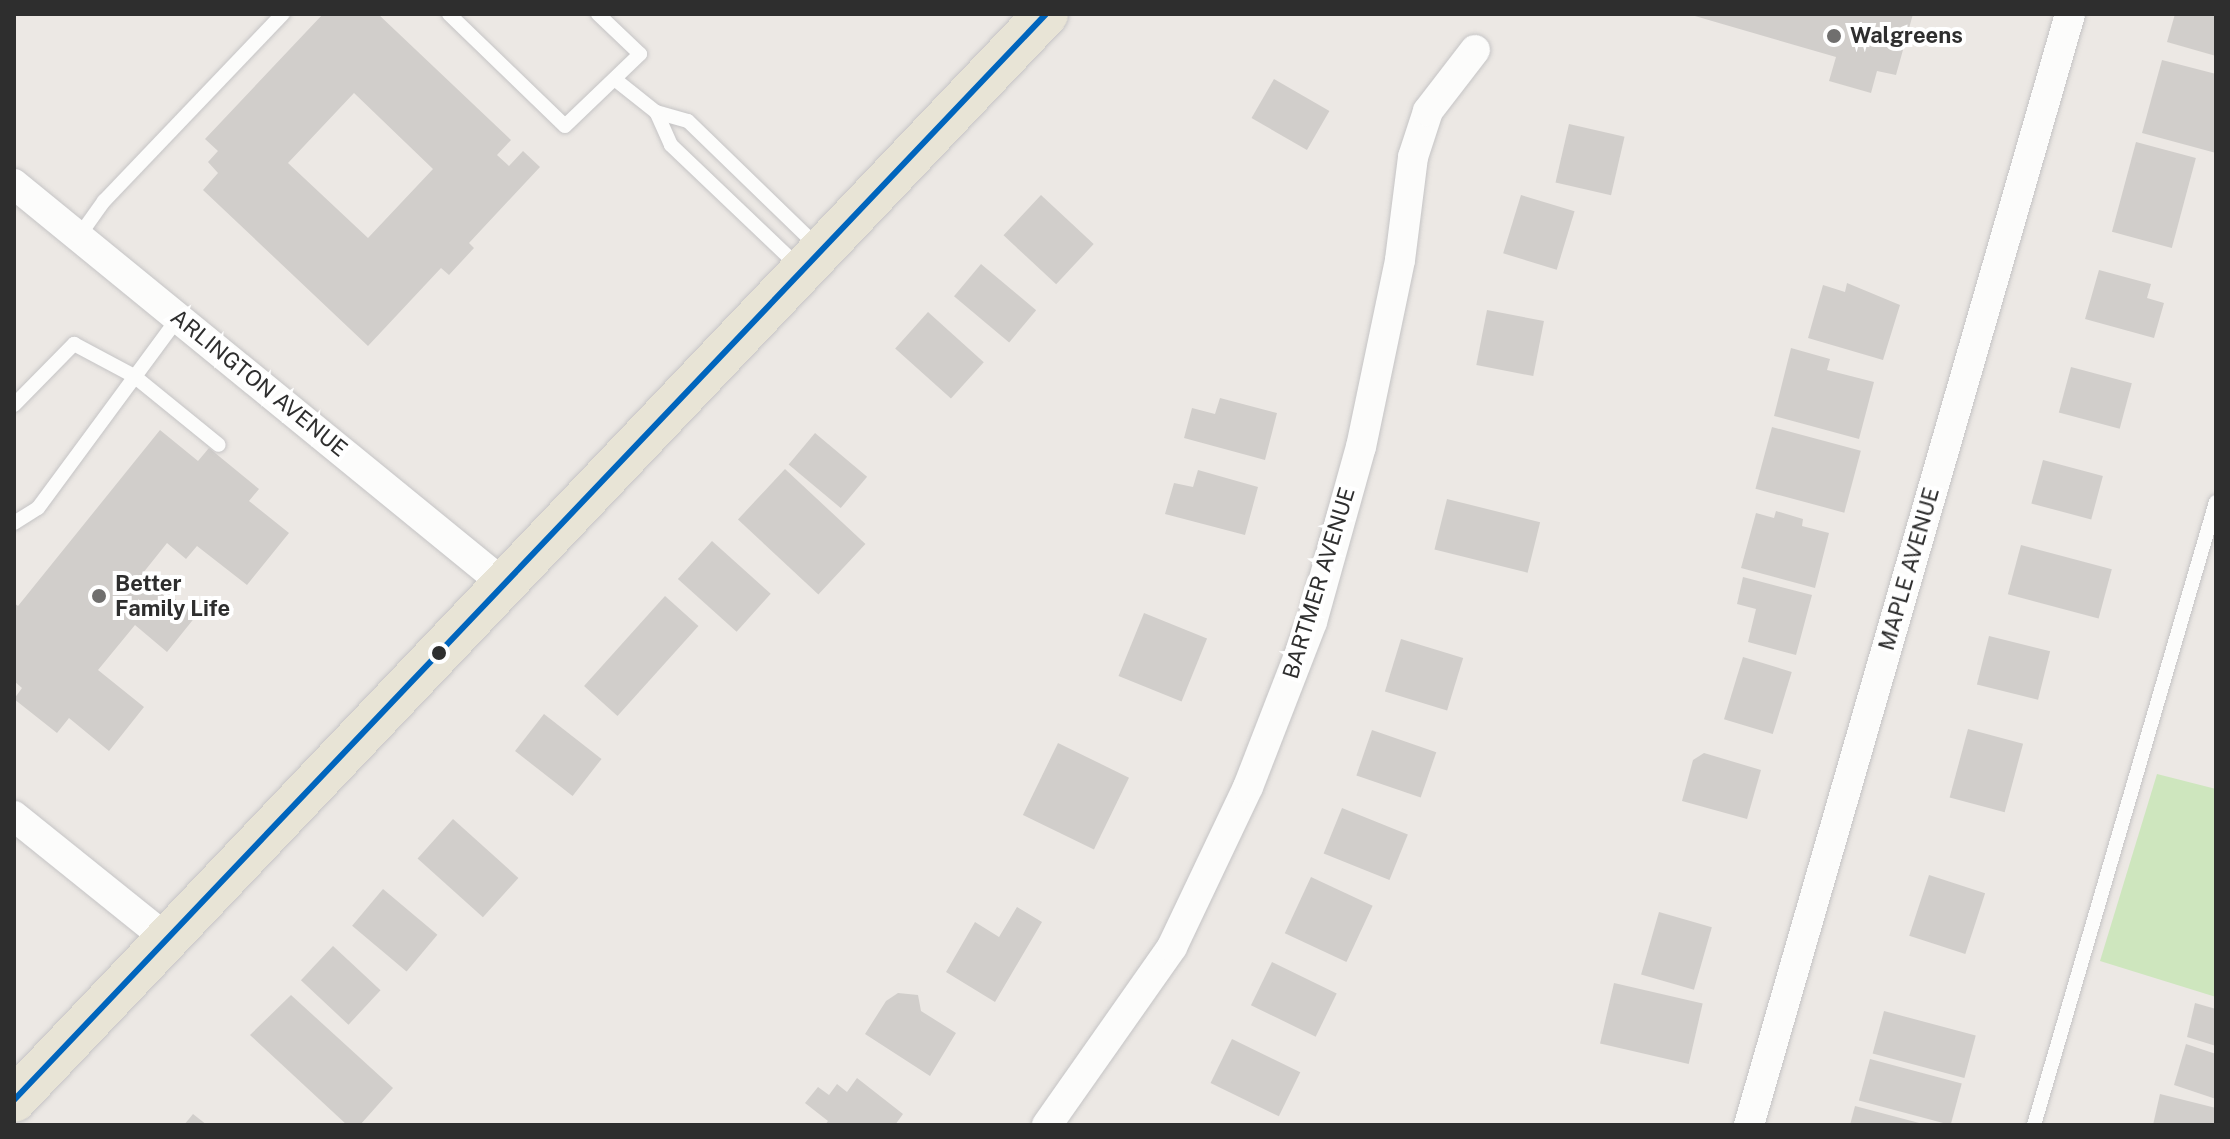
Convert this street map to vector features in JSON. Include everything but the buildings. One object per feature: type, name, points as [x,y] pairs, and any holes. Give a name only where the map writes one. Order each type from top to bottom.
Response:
[{"type":"main road","points":[[14,1100],[1046,14]]},
{"type":"street","name":"MAPLE AVENUE","points":[[1749,1125],[2070,14]]},
{"type":"street","name":"BARTMER AVENUE","points":[[1047,1125],[1172,947],[1248,787],[1312,622],[1361,447],[1400,260],[1413,157],[1428,111],[1475,50]]},
{"type":"street","name":"ARLINGTON AVENUE","points":[[14,184],[504,584]]},
{"type":"street","points":[[14,816],[167,939]]},
{"type":"lane","points":[[79,236],[104,201],[283,14]]},
{"type":"lane","points":[[449,14],[565,126],[617,81],[640,54],[598,14]]},
{"type":"lane","points":[[617,81],[656,112],[688,121],[812,260]]},
{"type":"lane","points":[[656,112],[671,145],[812,260]]},
{"type":"lane","points":[[14,523],[38,508],[104,424],[134,376],[179,317]]},
{"type":"lane","points":[[14,405],[74,344],[134,376],[219,445]]},
{"type":"lane","points":[[2034,1125],[2216,502]]},
{"type":"green space","points":[[2157,774],[2216,789],[2216,997],[2100,961]]},
{"type":"transit line","points":[[14,1100],[1046,14]]},
{"type":"place","name":"Walgreens","points":[[1834,36]]},
{"type":"place","name":"Better Family Life","points":[[99,596]]}]
